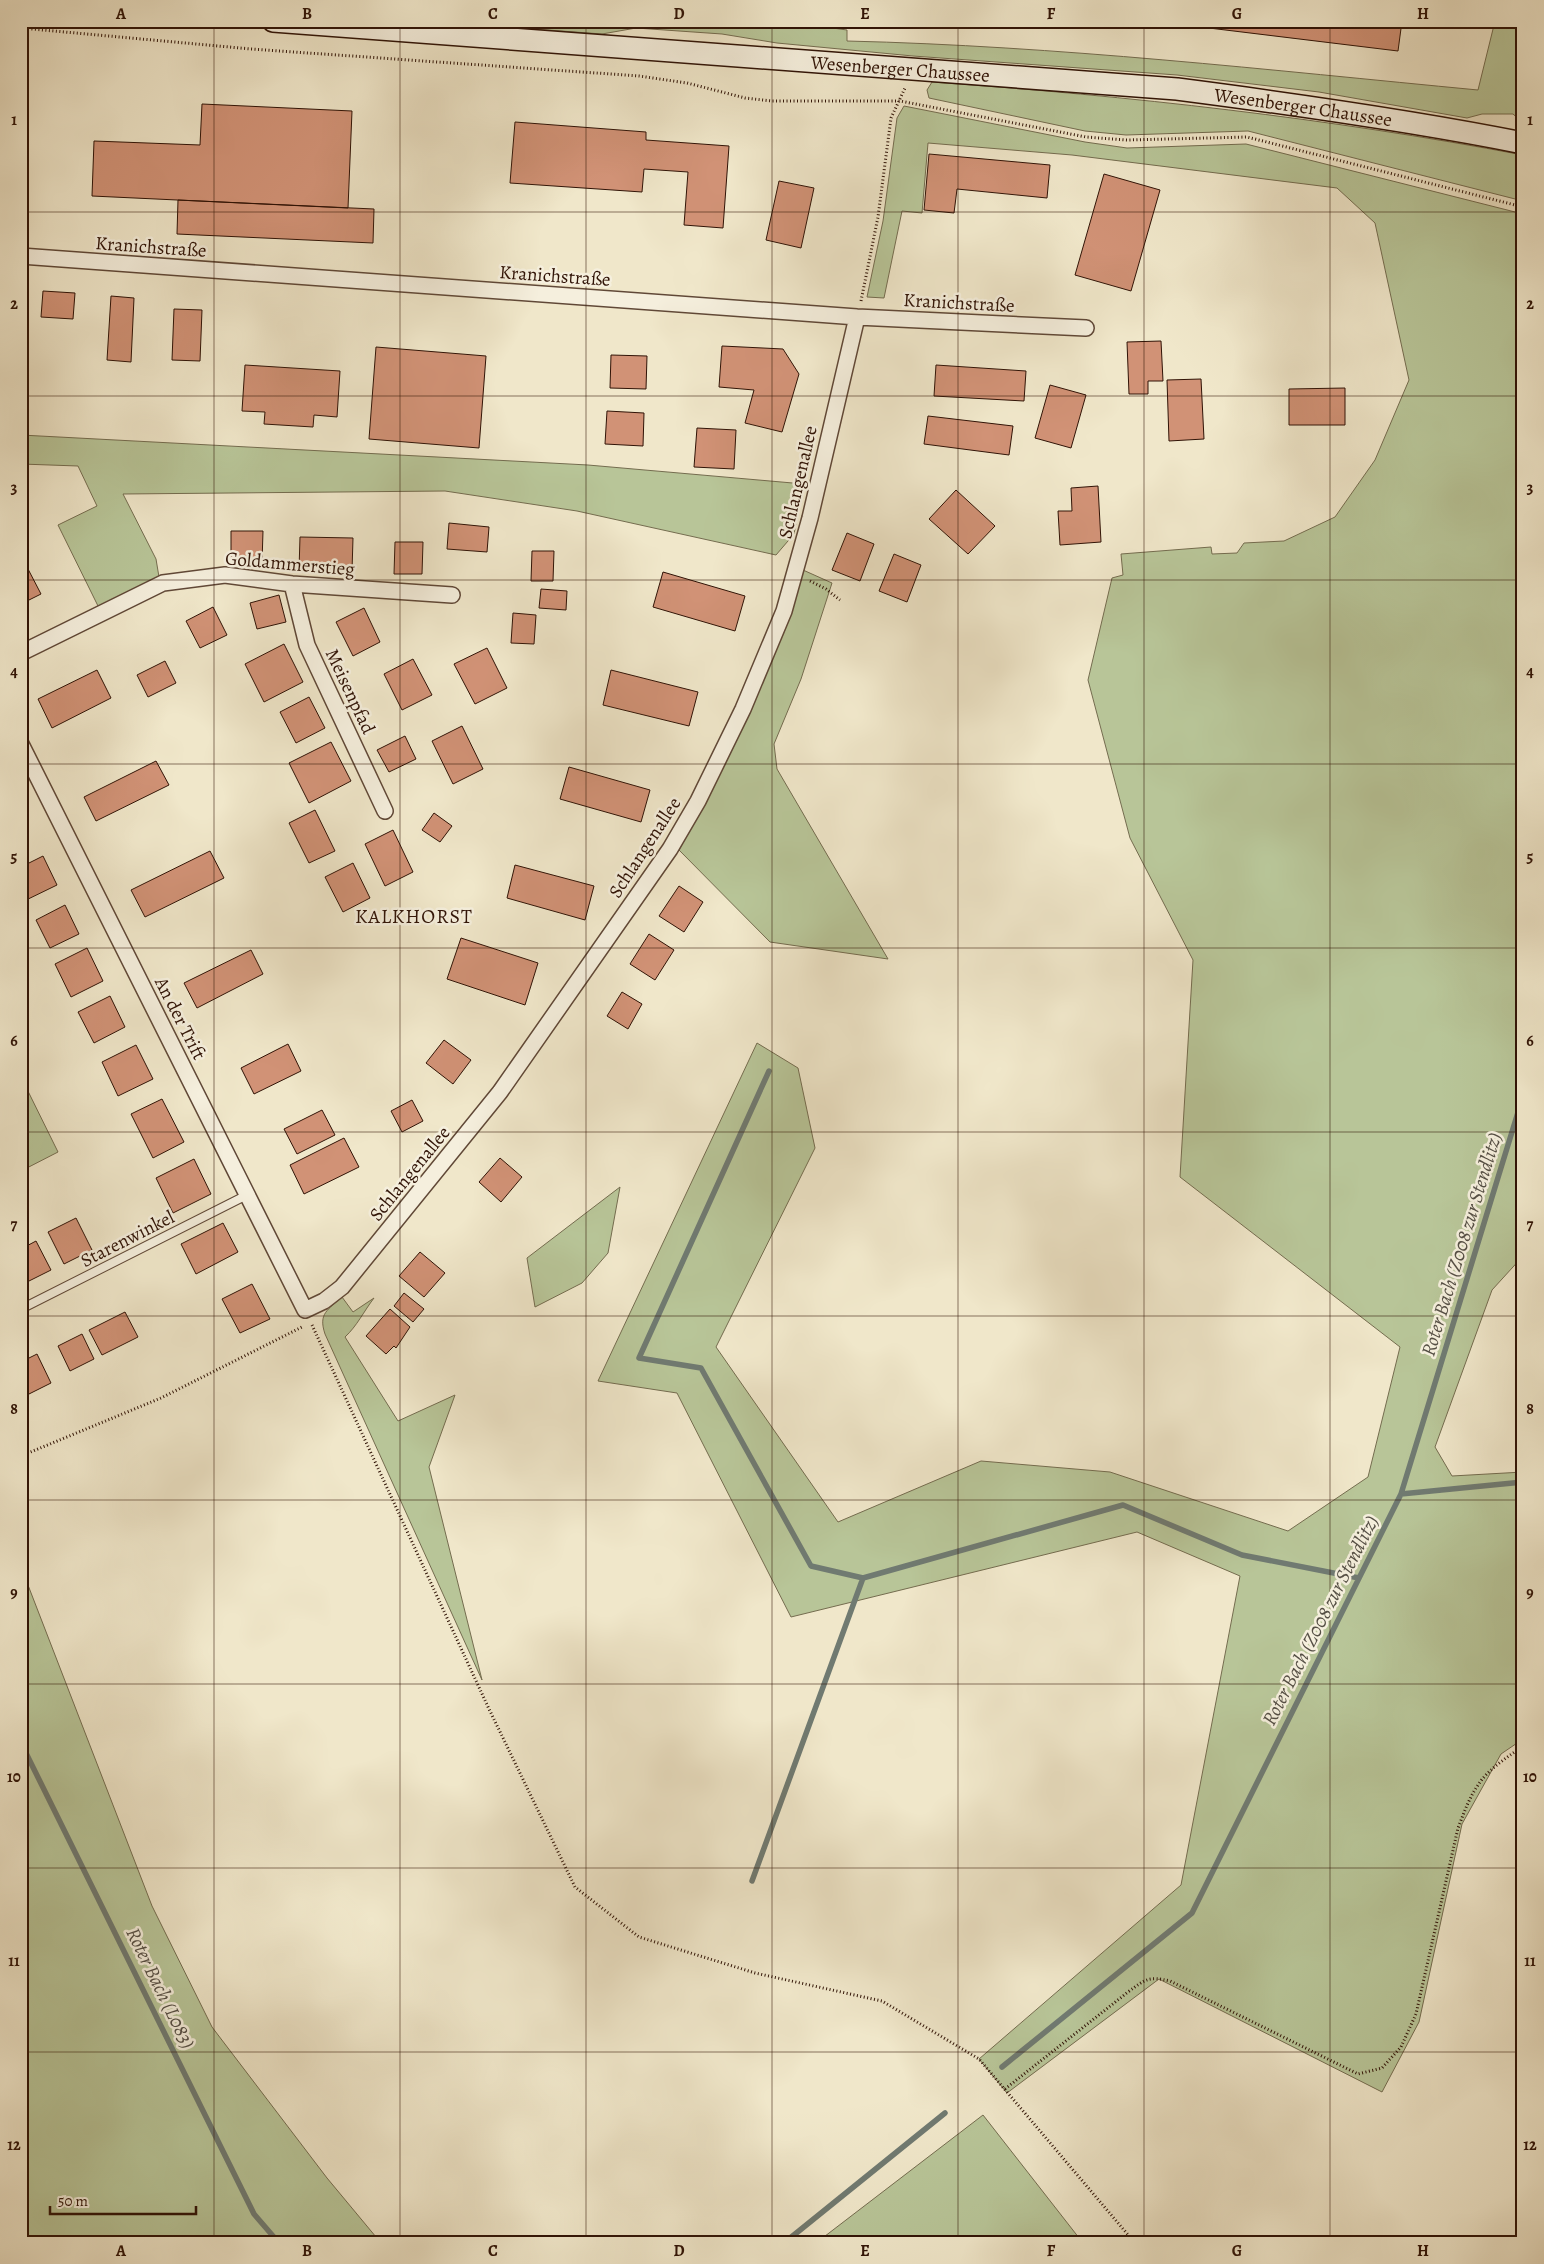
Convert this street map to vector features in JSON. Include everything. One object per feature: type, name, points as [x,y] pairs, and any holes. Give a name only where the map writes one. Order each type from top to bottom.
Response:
[{"type":"main road","name":"Wesenberger Chaussee","points":[[273,21],[444,28],[913,69],[1187,90],[1316,106],[1434,125],[1523,143]]},
{"type":"street","name":"Kranichstraße","points":[[21,256],[857,317],[1086,328]]},
{"type":"street","name":"Schlangenallee","points":[[308,1317],[342,1287],[500,1092],[670,849],[698,801],[743,709],[784,611],[810,518],[857,317]]},
{"type":"street","name":"Goldammerstieg","points":[[21,653],[163,583],[225,575],[292,584],[452,595]]},
{"type":"street","name":"Meisenpfad","points":[[292,584],[307,645],[385,810]]},
{"type":"street","name":"An der Trift","points":[[21,744],[308,1317]]},
{"type":"lane","name":"Starenwinkel","points":[[21,1309],[247,1195]]},
{"type":"path","points":[[21,28],[251,49],[640,76],[686,83],[745,98],[772,101],[900,101],[1086,137],[1127,140],[1247,137],[1523,207]]},
{"type":"path","points":[[857,317],[878,217],[890,118],[900,101],[913,69]]},
{"type":"path","points":[[826,589],[840,600]]},
{"type":"path","points":[[21,1456],[162,1398],[308,1317],[489,1709],[575,1887],[639,1937],[755,1973],[882,2001],[979,2059],[1135,2243]]},
{"type":"path","points":[[1005,2089],[1128,1992],[1153,1977],[1170,1981],[1358,2074],[1382,2068],[1401,2047],[1416,2014],[1458,1828],[1467,1806],[1478,1783],[1523,1746]]},
{"type":"green space","points":[[483,21],[781,21],[847,30],[847,41],[1084,53],[1478,90],[1495,21],[1523,21],[1523,123],[1513,114],[1482,114],[1467,118],[1319,92],[1177,75],[913,56],[777,43],[722,34],[636,28],[602,34],[493,26]]},
{"type":"green space","points":[[932,82],[1154,101],[1302,119],[1523,155],[1523,201],[1248,131],[1126,135],[1085,131],[929,98],[927,90]]},
{"type":"green space","points":[[904,106],[1085,142],[1127,148],[1246,144],[1523,214],[1523,1256],[1492,1290],[1435,1447],[1452,1476],[1523,1472],[1523,1739],[1501,1754],[1462,1824],[1419,2022],[1382,2092],[1159,1979],[1007,2093],[979,2059],[1181,1885],[1240,1576],[1137,1532],[791,1617],[677,1393],[598,1381],[757,1043],[798,1068],[815,1148],[716,1347],[838,1522],[981,1461],[1110,1472],[1288,1531],[1368,1477],[1400,1347],[1180,1177],[1193,960],[1130,838],[1088,680],[1112,578],[1123,575],[1121,554],[1211,547],[1212,554],[1237,553],[1244,543],[1284,541],[1335,517],[1375,460],[1409,380],[1375,223],[1337,188],[1072,155],[928,143],[922,213],[902,211],[884,298],[867,297],[883,221],[897,118]]},
{"type":"green space","points":[[21,435],[588,465],[804,484],[794,534],[776,555],[577,511],[445,491],[123,494],[156,559],[159,577],[99,608],[58,525],[97,506],[78,466],[21,464]]},
{"type":"green space","points":[[803,570],[832,583],[801,679],[774,744],[777,769],[888,959],[770,942],[679,850],[750,711]]},
{"type":"green space","points":[[21,1077],[58,1152],[21,1171]]},
{"type":"green space","points":[[620,1187],[608,1253],[582,1283],[535,1307],[527,1258]]},
{"type":"green space","points":[[342,1297],[353,1312],[374,1298],[345,1337],[398,1421],[455,1395],[429,1467],[482,1680],[325,1334],[323,1327],[324,1316]]},
{"type":"green space","points":[[21,1567],[152,1906],[212,2027],[327,2178],[381,2243],[21,2243]]},
{"type":"green space","points":[[983,2115],[1083,2243],[816,2243]]},
{"type":"building","points":[[1210,21],[1402,21],[1398,51],[1209,28]]},
{"type":"building","points":[[202,104],[352,111],[348,208],[92,196],[94,141],[200,145]]},
{"type":"building","points":[[515,122],[646,132],[646,140],[729,146],[723,228],[684,225],[688,172],[644,169],[642,192],[510,183]]},
{"type":"building","points":[[929,154],[1050,165],[1047,198],[957,189],[954,213],[924,210]]},
{"type":"building","points":[[1104,174],[1160,190],[1131,291],[1075,275]]},
{"type":"building","points":[[779,181],[814,188],[801,248],[766,240]]},
{"type":"building","points":[[178,200],[374,209],[373,243],[177,234]]},
{"type":"building","points":[[43,291],[75,293],[73,319],[41,317]]},
{"type":"building","points":[[111,296],[134,298],[131,362],[107,360]]},
{"type":"building","points":[[174,309],[202,310],[200,361],[172,360]]},
{"type":"building","points":[[1161,341],[1163,381],[1148,381],[1148,394],[1129,394],[1127,342]]},
{"type":"building","points":[[722,346],[783,349],[799,374],[782,432],[745,423],[754,390],[719,387]]},
{"type":"building","points":[[376,347],[486,356],[479,448],[369,439]]},
{"type":"building","points":[[611,355],[647,356],[646,389],[610,388]]},
{"type":"building","points":[[245,365],[340,371],[337,417],[314,415],[313,427],[264,424],[265,412],[242,411]]},
{"type":"building","points":[[936,365],[1026,371],[1024,401],[934,396]]},
{"type":"building","points":[[1201,379],[1204,439],[1169,441],[1167,380]]},
{"type":"building","points":[[1050,385],[1086,395],[1071,448],[1035,438]]},
{"type":"building","points":[[1345,388],[1345,425],[1289,425],[1289,389]]},
{"type":"building","points":[[607,411],[644,413],[643,446],[605,444]]},
{"type":"building","points":[[928,416],[1013,426],[1009,455],[924,444]]},
{"type":"building","points":[[697,428],[736,430],[734,469],[694,467]]},
{"type":"building","points":[[1098,486],[1101,542],[1060,545],[1058,511],[1072,511],[1071,488]]},
{"type":"building","points":[[956,490],[995,526],[968,554],[929,519]]},
{"type":"building","points":[[449,523],[489,527],[487,552],[447,549]]},
{"type":"building","points":[[231,531],[263,531],[262,563],[231,563]]},
{"type":"building","points":[[847,533],[874,544],[860,581],[832,570]]},
{"type":"building","points":[[300,537],[353,538],[352,571],[299,570]]},
{"type":"building","points":[[395,542],[423,542],[422,574],[394,574]]},
{"type":"building","points":[[532,551],[554,551],[553,581],[531,581]]},
{"type":"building","points":[[894,554],[921,565],[907,602],[879,591]]},
{"type":"building","points":[[28,569],[41,594],[21,604],[21,573]]},
{"type":"building","points":[[663,572],[745,596],[735,631],[653,607]]},
{"type":"building","points":[[541,589],[567,591],[566,610],[539,608]]},
{"type":"building","points":[[279,595],[286,622],[257,629],[250,603]]},
{"type":"building","points":[[213,607],[227,635],[200,648],[186,621]]},
{"type":"building","points":[[364,608],[380,642],[353,656],[336,622]]},
{"type":"building","points":[[513,613],[536,615],[534,644],[511,643]]},
{"type":"building","points":[[284,644],[303,682],[264,702],[245,664]]},
{"type":"building","points":[[487,648],[507,688],[475,704],[454,664]]},
{"type":"building","points":[[413,659],[432,695],[402,710],[384,674]]},
{"type":"building","points":[[165,661],[176,683],[148,697],[137,675]]},
{"type":"building","points":[[97,670],[111,698],[52,728],[38,699]]},
{"type":"building","points":[[611,670],[698,692],[689,726],[603,705]]},
{"type":"building","points":[[309,697],[325,728],[296,743],[280,712]]},
{"type":"building","points":[[462,726],[483,769],[453,784],[432,741]]},
{"type":"building","points":[[405,736],[416,759],[389,772],[377,750]]},
{"type":"building","points":[[331,742],[351,781],[309,803],[289,763]]},
{"type":"building","points":[[156,761],[169,785],[96,821],[84,797]]},
{"type":"building","points":[[569,767],[650,790],[641,822],[560,799]]},
{"type":"building","points":[[315,810],[335,851],[309,863],[289,823]]},
{"type":"building","points":[[434,813],[452,826],[440,842],[422,830]]},
{"type":"building","points":[[393,830],[413,872],[385,886],[365,844]]},
{"type":"building","points":[[210,851],[224,878],[145,917],[131,890]]},
{"type":"building","points":[[43,856],[57,885],[22,902],[21,867]]},
{"type":"building","points":[[353,863],[370,898],[343,912],[325,877]]},
{"type":"building","points":[[515,865],[594,886],[585,920],[507,898]]},
{"type":"building","points":[[679,886],[703,902],[684,932],[659,916]]},
{"type":"building","points":[[65,905],[79,934],[50,948],[36,920]]},
{"type":"building","points":[[649,934],[674,950],[655,980],[630,964]]},
{"type":"building","points":[[461,938],[538,963],[525,1005],[447,979]]},
{"type":"building","points":[[87,948],[103,981],[71,997],[55,964]]},
{"type":"building","points":[[251,950],[263,974],[197,1008],[184,983]]},
{"type":"building","points":[[622,992],[642,1004],[628,1029],[607,1016]]},
{"type":"building","points":[[110,996],[125,1027],[94,1043],[78,1012]]},
{"type":"building","points":[[444,1040],[471,1060],[453,1084],[426,1063]]},
{"type":"building","points":[[288,1044],[301,1071],[254,1094],[241,1068]]},
{"type":"building","points":[[136,1045],[153,1079],[118,1096],[102,1062]]},
{"type":"building","points":[[162,1099],[184,1142],[153,1158],[131,1114]]},
{"type":"building","points":[[412,1100],[423,1121],[402,1132],[391,1111]]},
{"type":"building","points":[[322,1110],[335,1135],[297,1154],[284,1129]]},
{"type":"building","points":[[344,1138],[359,1167],[304,1194],[290,1165]]},
{"type":"building","points":[[500,1158],[522,1177],[501,1202],[479,1182]]},
{"type":"building","points":[[194,1159],[211,1194],[173,1213],[156,1178]]},
{"type":"building","points":[[76,1218],[92,1250],[64,1264],[48,1232]]},
{"type":"building","points":[[223,1223],[238,1252],[196,1274],[181,1244]]},
{"type":"building","points":[[36,1241],[51,1270],[21,1285],[21,1249]]},
{"type":"building","points":[[420,1252],[445,1273],[424,1297],[399,1276]]},
{"type":"building","points":[[252,1284],[270,1319],[240,1333],[222,1299]]},
{"type":"building","points":[[404,1293],[424,1309],[413,1322],[394,1306]]},
{"type":"building","points":[[390,1309],[410,1327],[396,1348],[394,1346],[386,1354],[366,1336]]},
{"type":"building","points":[[125,1312],[138,1337],[102,1355],[89,1330]]},
{"type":"building","points":[[82,1334],[94,1359],[70,1371],[58,1346]]},
{"type":"building","points":[[37,1354],[51,1383],[21,1398],[21,1362]]},
{"type":"waterway","points":[[769,1071],[639,1358],[701,1368],[811,1566],[863,1578]]},
{"type":"waterway","name":"Roter Bach (Z008 zur Stendlitz)","points":[[1002,2067],[1192,1913],[1401,1494],[1523,1096]]},
{"type":"waterway","points":[[1401,1494],[1523,1482]]},
{"type":"waterway","points":[[752,1881],[863,1578],[1123,1505],[1242,1555],[1359,1578]]},
{"type":"waterway","name":"Roter Bach (L083)","points":[[21,1743],[254,2214],[279,2243]]},
{"type":"waterway","name":"Roter Bach (Z008 zur Stendlitz)","points":[[784,2243],[945,2113]]},
{"type":"district","name":"KALKHORST","points":[[414,916]]}]
